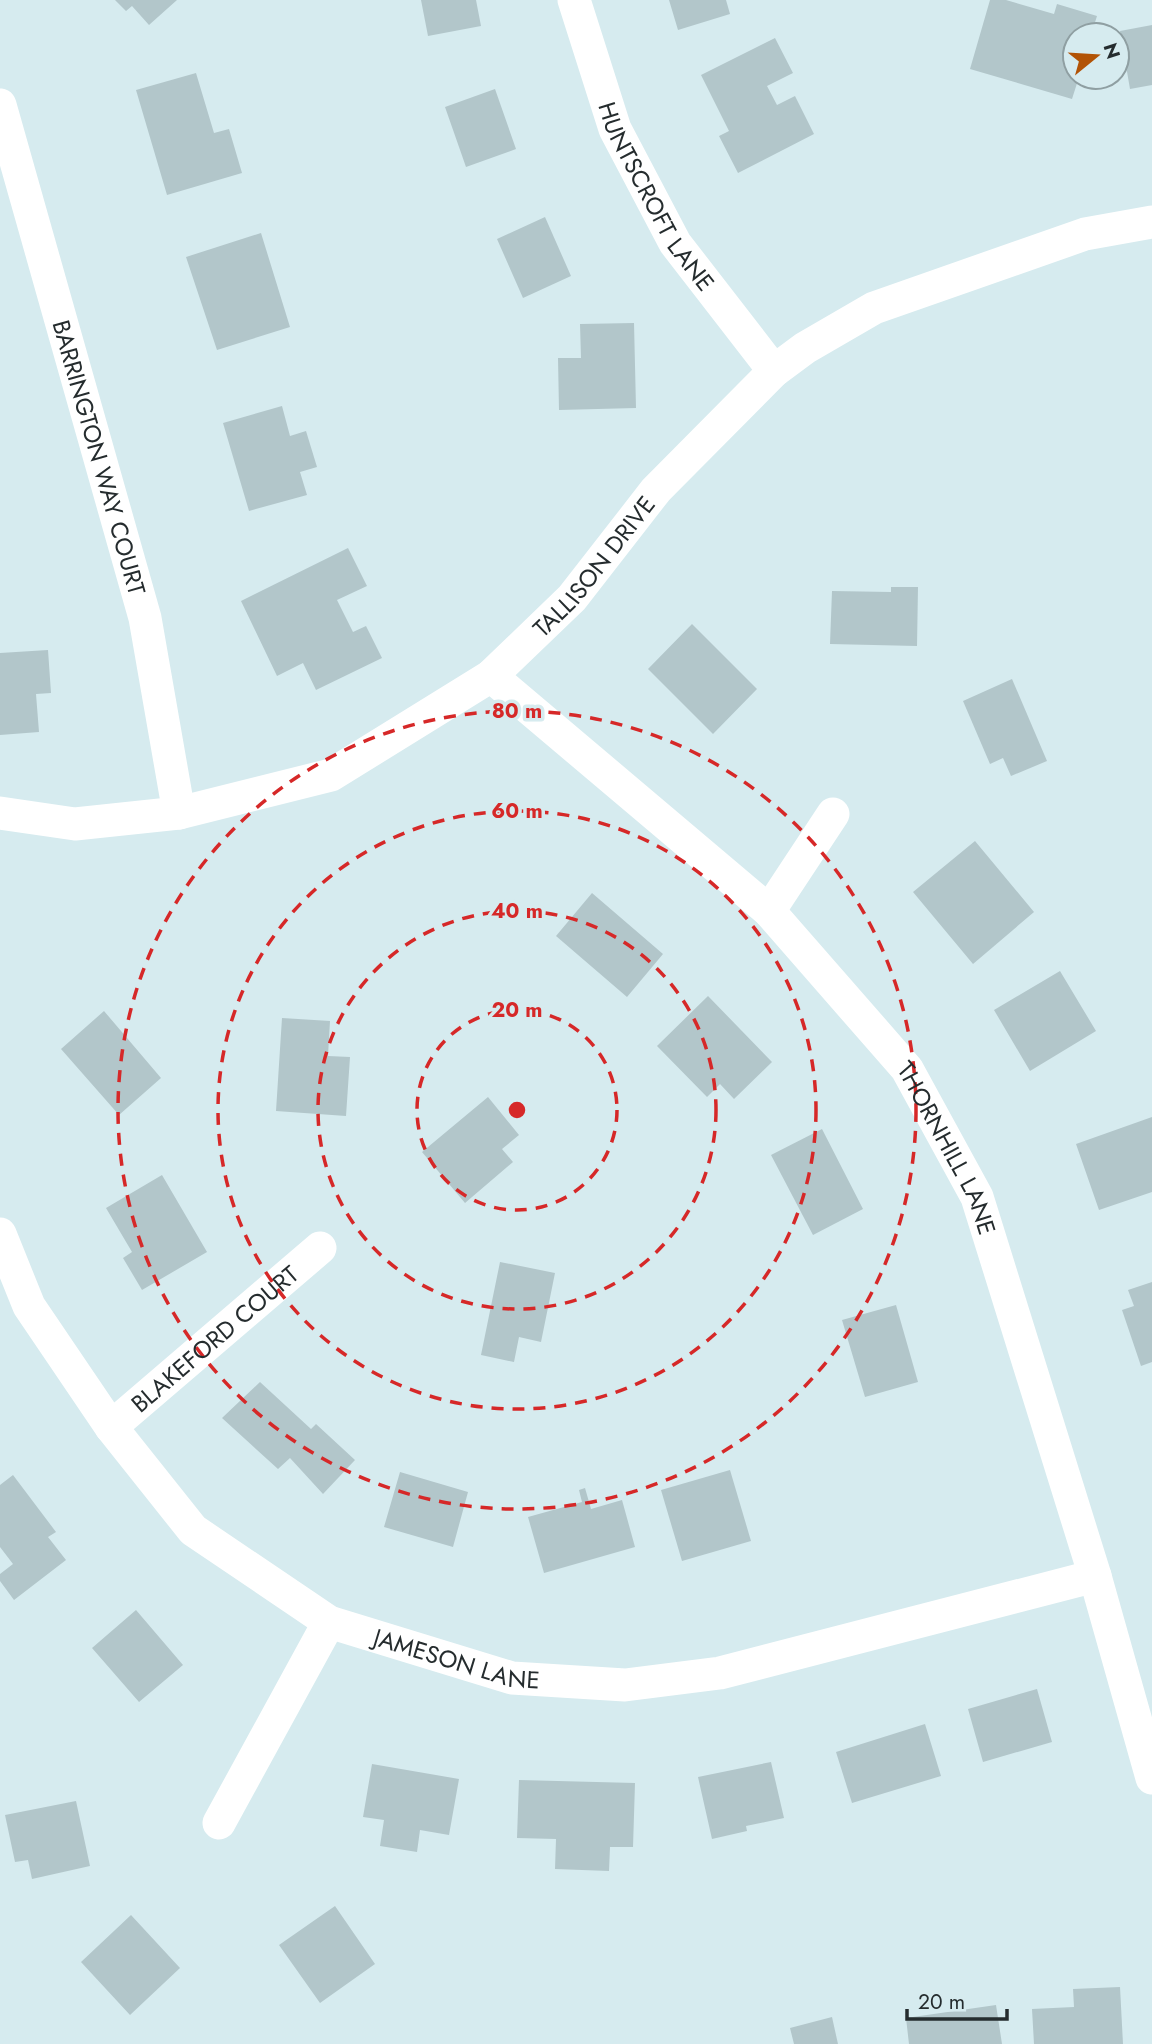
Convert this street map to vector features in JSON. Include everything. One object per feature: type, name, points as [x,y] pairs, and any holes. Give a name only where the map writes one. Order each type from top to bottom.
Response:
[{"type":"street","name":"HUNTSCROFT LANE","points":[[573,0],[615,129],[675,243],[774,371]]},
{"type":"street","name":"BARRINGTON WAY COURT","points":[[0,106],[145,618],[179,813]]},
{"type":"street","name":"TALLISON DRIVE","points":[[0,813],[75,824],[179,813],[331,775],[491,676],[572,598],[656,490],[774,371],[805,348],[874,308],[1085,234],[1152,222]]},
{"type":"street","name":"THORNHILL LANE","points":[[491,676],[769,911],[907,1069],[977,1198],[1095,1576],[1152,1778]]},
{"type":"street","points":[[769,911],[833,814]]},
{"type":"street","name":"JAMESON LANE","points":[[0,1234],[29,1306],[111,1427],[192,1530],[329,1622],[512,1678],[625,1685],[720,1673],[1095,1576]]},
{"type":"street","name":"BLAKEFORD COURT","points":[[111,1427],[320,1248]]},
{"type":"street","points":[[219,1823],[329,1622]]},
{"type":"building","points":[[115,0],[177,0],[149,25],[132,6],[126,11]]},
{"type":"building","points":[[421,0],[476,0],[481,26],[428,36]]},
{"type":"building","points":[[669,0],[726,0],[730,14],[678,30]]},
{"type":"building","points":[[990,0],[1006,0],[1054,14],[1057,4],[1097,16],[1095,21],[1061,21],[1061,91],[1075,91],[1072,99],[970,69]]},
{"type":"building","points":[[1152,25],[1152,85],[1131,89],[1131,29]]},
{"type":"building","points":[[775,38],[793,73],[767,86],[777,105],[795,96],[814,134],[738,173],[719,136],[729,131],[701,75]]},
{"type":"building","points":[[196,73],[214,133],[229,129],[242,173],[167,195],[136,90]]},
{"type":"building","points":[[495,89],[516,149],[466,167],[445,107]]},
{"type":"building","points":[[545,217],[571,276],[523,298],[497,239]]},
{"type":"building","points":[[261,233],[290,327],[217,350],[186,257]]},
{"type":"building","points":[[634,323],[636,408],[559,410],[558,358],[581,358],[580,324]]},
{"type":"building","points":[[282,406],[290,436],[306,431],[317,467],[300,472],[307,495],[249,511],[223,423]]},
{"type":"building","points":[[348,548],[367,586],[337,600],[353,632],[366,626],[382,658],[316,690],[303,663],[277,676],[241,601]]},
{"type":"building","points":[[891,587],[918,587],[917,646],[830,644],[832,591],[891,592]]},
{"type":"building","points":[[692,624],[757,689],[713,734],[648,669]]},
{"type":"building","points":[[48,650],[51,693],[36,694],[39,732],[0,735],[0,653]]},
{"type":"building","points":[[1012,679],[1047,761],[1011,776],[1003,758],[990,764],[963,701]]},
{"type":"building","points":[[975,841],[1034,912],[973,964],[913,892]]},
{"type":"building","points":[[592,893],[663,954],[627,997],[556,936]]},
{"type":"building","points":[[1060,971],[1096,1031],[1030,1071],[994,1010]]},
{"type":"building","points":[[708,996],[772,1062],[734,1099],[720,1084],[707,1097],[657,1046]]},
{"type":"building","points":[[104,1011],[161,1078],[119,1115],[61,1049]]},
{"type":"building","points":[[282,1018],[330,1021],[328,1056],[350,1057],[346,1116],[276,1111]]},
{"type":"building","points":[[488,1097],[519,1135],[502,1149],[513,1162],[465,1203],[422,1152]]},
{"type":"building","points":[[1152,1117],[1152,1192],[1099,1210],[1076,1144]]},
{"type":"building","points":[[822,1129],[863,1209],[813,1235],[771,1155]]},
{"type":"building","points":[[162,1175],[207,1252],[142,1290],[123,1258],[132,1252],[106,1208]]},
{"type":"building","points":[[500,1262],[555,1273],[541,1342],[519,1337],[514,1362],[481,1355]]},
{"type":"building","points":[[1152,1282],[1152,1362],[1141,1366],[1122,1310],[1134,1306],[1128,1290]]},
{"type":"building","points":[[896,1305],[918,1382],[865,1397],[842,1320]]},
{"type":"building","points":[[260,1382],[311,1429],[316,1424],[355,1460],[323,1494],[290,1458],[278,1469],[222,1418]]},
{"type":"building","points":[[730,1470],[751,1541],[682,1561],[661,1490]]},
{"type":"building","points":[[400,1472],[468,1492],[453,1547],[384,1527]]},
{"type":"building","points":[[13,1475],[56,1532],[48,1537],[66,1560],[14,1600],[0,1581],[0,1574],[13,1564],[0,1547],[0,1485]]},
{"type":"building","points":[[585,1488],[591,1509],[622,1500],[635,1547],[544,1573],[528,1517],[582,1502],[579,1490]]},
{"type":"building","points":[[136,1610],[183,1665],[139,1702],[92,1648]]},
{"type":"building","points":[[1037,1689],[1052,1742],[983,1762],[968,1709]]},
{"type":"building","points":[[925,1724],[941,1776],[852,1803],[836,1752]]},
{"type":"building","points":[[771,1762],[784,1818],[746,1826],[747,1831],[712,1839],[698,1777]]},
{"type":"building","points":[[372,1764],[459,1779],[449,1835],[420,1830],[417,1852],[380,1846],[384,1820],[363,1817]]},
{"type":"building","points":[[519,1780],[635,1783],[633,1847],[610,1847],[609,1871],[555,1869],[556,1839],[517,1838]]},
{"type":"building","points":[[76,1801],[90,1866],[32,1879],[28,1860],[15,1862],[5,1815]]},
{"type":"building","points":[[335,1906],[375,1964],[320,2003],[279,1945]]},
{"type":"building","points":[[131,1915],[180,1968],[130,2015],[81,1962]]},
{"type":"building","points":[[1120,1987],[1123,2044],[1034,2044],[1032,2009],[1074,2007],[1073,1989]]},
{"type":"building","points":[[996,2005],[1002,2044],[909,2044],[906,2018]]},
{"type":"building","points":[[832,2017],[838,2044],[794,2044],[790,2028]]}]
